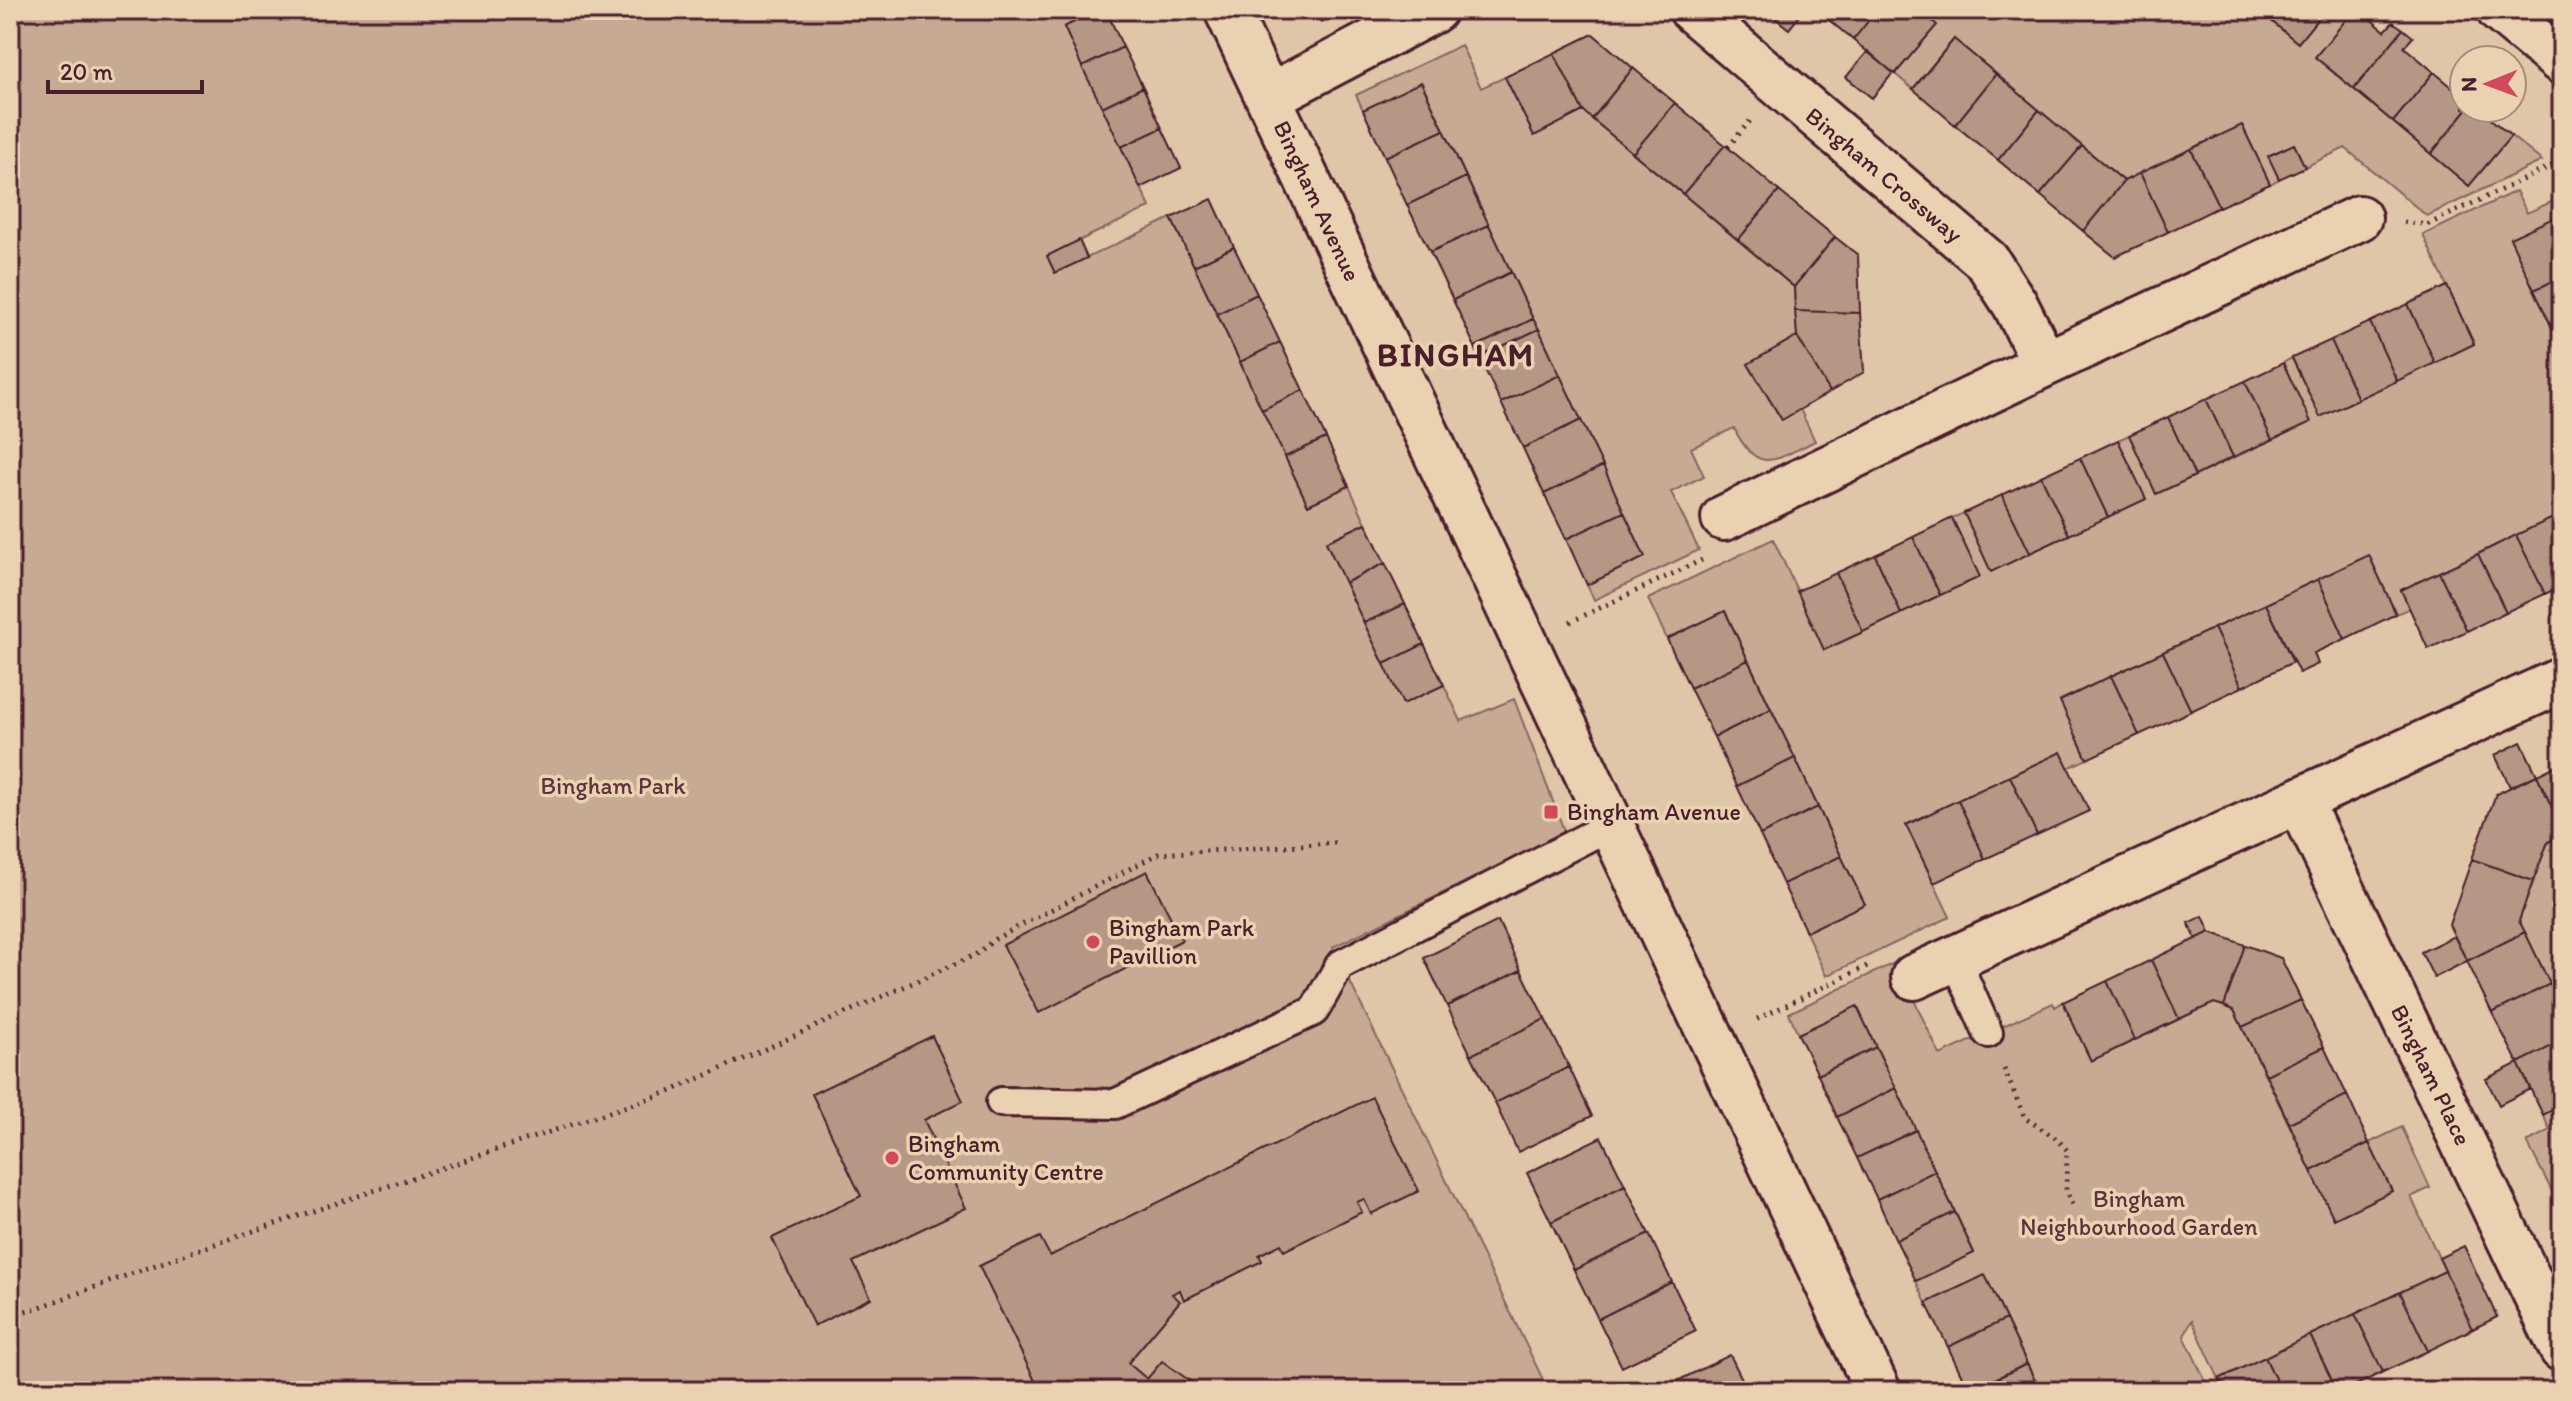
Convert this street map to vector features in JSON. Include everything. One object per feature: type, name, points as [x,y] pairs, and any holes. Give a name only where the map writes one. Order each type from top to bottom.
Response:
[{"type":"street","name":"Bingham Avenue","points":[[1227,10],[1878,1391]]},
{"type":"street","points":[[1268,97],[1434,10]]},
{"type":"street","name":"Bingham Crossway","points":[[1692,10],[1987,261],[2015,304],[2045,364]]},
{"type":"street","points":[[2499,10],[2562,62]]},
{"type":"street","points":[[1724,518],[2359,218]]},
{"type":"street","points":[[1914,977],[2562,680]]},
{"type":"street","name":"Bingham Place","points":[[2300,802],[2562,1349]]},
{"type":"lane","points":[[1001,1102],[1115,1104],[1314,1011],[1340,965],[1611,825]]},
{"type":"lane","points":[[1955,958],[1988,1033]]},
{"type":"path","points":[[2359,218],[2427,225],[2562,161]]},
{"type":"path","points":[[1525,643],[1736,543],[1724,518]]},
{"type":"path","points":[[10,1315],[669,1092],[975,955],[995,939],[1158,854],[1335,843]]},
{"type":"path","points":[[1713,1041],[1902,949],[1914,977]]},
{"type":"path","points":[[1988,1033],[2025,1118],[2057,1139],[2067,1150],[2066,1190],[2074,1210]]},
{"type":"green space","name":"Bingham Park","points":[[10,10],[1098,10],[1064,27],[1150,207],[1047,256],[1055,273],[1171,218],[1308,505],[1349,486],[1366,523],[1326,542],[1403,704],[1444,685],[1461,721],[1514,699],[1565,833],[1333,947],[1547,1388],[1541,1391],[10,1391]]},
{"type":"green space","points":[[1919,10],[2354,10],[2316,58],[2469,185],[2511,136],[2542,161],[2427,216],[2345,148],[2305,167],[2294,144],[2269,155],[2279,179],[2270,184],[2242,125],[2124,181],[1954,39],[1913,89],[1895,74],[1936,25]]},
{"type":"green space","points":[[1461,45],[1481,88],[1505,77],[1534,136],[1583,111],[1794,287],[1797,336],[1748,364],[1781,419],[1800,409],[1815,441],[1778,458],[1760,459],[1751,453],[1734,428],[1691,448],[1704,476],[1671,492],[1699,550],[1594,600],[1587,585],[1645,557],[1422,83],[1363,110],[1356,95]]},
{"type":"green space","points":[[2516,191],[2527,213],[2562,197],[2562,214],[2534,290],[2562,348],[2562,531],[2555,517],[2401,590],[2410,608],[2396,614],[2369,556],[2060,700],[2087,759],[2068,768],[2061,752],[1906,825],[1950,917],[1826,976],[1806,932],[1864,904],[1725,611],[1667,639],[1648,599],[1773,539],[1825,650],[1979,577],[1952,518],[1964,513],[1992,571],[2145,499],[2118,440],[2129,435],[2157,494],[2310,422],[2283,363],[2292,358],[2320,417],[2474,344],[2423,235]]},
{"type":"green space","points":[[2562,835],[2562,1008],[2519,921],[2548,842]]},
{"type":"green space","name":"Bingham Neighbourhood Garden","points":[[1896,962],[1940,1055],[2053,1003],[2055,1007],[2063,1002],[2091,1061],[2214,1003],[2234,1010],[2334,1219],[2392,1191],[2369,1143],[2402,1127],[2430,1188],[2411,1197],[2445,1271],[2219,1379],[2192,1320],[2184,1336],[2207,1384],[2193,1391],[2040,1391],[1985,1275],[1926,1303],[1916,1281],[1974,1252],[1857,1007],[1798,1034],[1789,1013]]},
{"type":"green space","points":[[2562,1105],[2561,1209],[2527,1142],[2550,1130],[2543,1115]]},
{"type":"building","points":[[1098,10],[1106,10],[1123,47],[1082,67],[1064,27]]},
{"type":"building","points":[[1316,10],[1347,10],[1321,22]]},
{"type":"building","points":[[1765,10],[1804,10],[1789,29]]},
{"type":"building","points":[[1817,10],[1877,10],[1853,40]]},
{"type":"building","points":[[1877,10],[1919,10],[1937,25],[1895,74],[1853,40]]},
{"type":"building","points":[[2258,10],[2325,10],[2298,43]]},
{"type":"building","points":[[2354,10],[2359,10],[2385,31],[2393,22],[2403,29],[2354,89],[2315,57]]},
{"type":"building","points":[[2403,29],[2413,37],[2404,47],[2434,72],[2393,122],[2354,89]]},
{"type":"building","points":[[1593,34],[1633,68],[1592,119],[1583,111],[1554,53]]},
{"type":"building","points":[[1954,39],[1996,74],[1955,125],[1913,89]]},
{"type":"building","points":[[1123,47],[1143,87],[1102,107],[1082,67]]},
{"type":"building","points":[[1868,51],[1893,73],[1872,98],[1846,77]]},
{"type":"building","points":[[1554,53],[1583,111],[1534,136],[1505,77]]},
{"type":"building","points":[[1633,68],[1675,103],[1633,153],[1592,119]]},
{"type":"building","points":[[2434,72],[2448,84],[2448,124],[2455,124],[2431,154],[2393,122]]},
{"type":"building","points":[[1996,74],[2039,110],[1998,160],[1955,125]]},
{"type":"building","points":[[1421,82],[1444,130],[1385,157],[1363,110]]},
{"type":"building","points":[[1143,87],[1162,128],[1121,147],[1102,107]]},
{"type":"building","points":[[1675,103],[1725,145],[1683,194],[1633,153]]},
{"type":"building","points":[[2039,110],[2082,146],[2040,195],[1998,160]]},
{"type":"building","points":[[2455,124],[2497,124],[2511,136],[2469,186],[2431,154]]},
{"type":"building","points":[[2242,125],[2270,184],[2219,207],[2191,149]]},
{"type":"building","points":[[1162,128],[1181,168],[1140,188],[1121,147]]},
{"type":"building","points":[[1444,130],[1466,177],[1407,205],[1385,157]]},
{"type":"building","points":[[2294,144],[2305,167],[2279,179],[2268,156]]},
{"type":"building","points":[[1725,145],[1779,191],[1738,240],[1683,194]]},
{"type":"building","points":[[2082,146],[2124,181],[2083,231],[2040,195]]},
{"type":"building","points":[[2191,149],[2219,207],[2168,232],[2140,173]]},
{"type":"building","points":[[2140,173],[2168,232],[2115,257],[2083,231],[2124,181]]},
{"type":"building","points":[[1466,177],[1489,225],[1430,252],[1407,205]]},
{"type":"building","points":[[1779,191],[1835,237],[1794,287],[1738,240]]},
{"type":"building","points":[[1212,199],[1234,247],[1194,266],[1171,218]]},
{"type":"building","points":[[2562,214],[2562,277],[2534,290],[2510,238]]},
{"type":"building","points":[[1489,225],[1511,272],[1453,300],[1430,252]]},
{"type":"building","points":[[1835,237],[1858,255],[1860,313],[1795,311],[1794,287]]},
{"type":"building","points":[[1079,240],[1087,258],[1055,273],[1047,256]]},
{"type":"building","points":[[1234,247],[1257,294],[1217,314],[1194,266]]},
{"type":"building","points":[[1511,272],[1533,319],[1475,347],[1453,300]]},
{"type":"building","points":[[2562,277],[2562,340],[2559,342],[2534,290]]},
{"type":"building","points":[[2447,286],[2474,344],[2435,363],[2408,304]]},
{"type":"building","points":[[1257,294],[1280,342],[1240,362],[1217,314]]},
{"type":"building","points":[[2408,304],[2435,363],[2397,381],[2370,322]]},
{"type":"building","points":[[1795,311],[1860,313],[1864,372],[1830,392],[1797,336]]},
{"type":"building","points":[[1533,319],[1539,329],[1479,357],[1475,347]]},
{"type":"building","points":[[2370,322],[2397,381],[2358,399],[2331,340]]},
{"type":"building","points":[[1539,329],[1560,375],[1501,403],[1479,357]]},
{"type":"building","points":[[1797,336],[1830,392],[1782,420],[1748,364]]},
{"type":"building","points":[[2331,340],[2358,399],[2320,417],[2292,358]]},
{"type":"building","points":[[1280,342],[1303,390],[1262,410],[1240,362]]},
{"type":"building","points":[[2283,363],[2311,422],[2272,440],[2245,381]]},
{"type":"building","points":[[1560,375],[1581,420],[1523,448],[1501,403]]},
{"type":"building","points":[[2245,381],[2272,440],[2233,457],[2206,399]]},
{"type":"building","points":[[1303,390],[1326,438],[1285,457],[1262,410]]},
{"type":"building","points":[[2206,399],[2233,457],[2195,476],[2168,417]]},
{"type":"building","points":[[2168,417],[2195,476],[2156,494],[2129,435]]},
{"type":"building","points":[[1581,420],[1603,466],[1544,494],[1523,448]]},
{"type":"building","points":[[1326,438],[1349,486],[1308,505],[1285,457]]},
{"type":"building","points":[[2118,440],[2146,499],[2108,517],[2080,458]]},
{"type":"building","points":[[2080,458],[2108,517],[2069,535],[2041,476]]},
{"type":"building","points":[[1603,466],[1624,512],[1566,539],[1544,494]]},
{"type":"building","points":[[2041,476],[2069,535],[2030,553],[2002,495]]},
{"type":"building","points":[[2002,495],[2030,553],[1991,572],[1964,513]]},
{"type":"building","points":[[1624,512],[1645,557],[1587,585],[1566,539]]},
{"type":"building","points":[[2555,517],[2562,531],[2562,586],[2545,594],[2516,535]]},
{"type":"building","points":[[1952,518],[1980,577],[1940,595],[1913,537]]},
{"type":"building","points":[[1366,523],[1385,563],[1345,583],[1326,542]]},
{"type":"building","points":[[2516,535],[2545,594],[2506,612],[2478,554]]},
{"type":"building","points":[[1913,537],[1940,595],[1901,614],[1875,555]]},
{"type":"building","points":[[2478,554],[2506,612],[2467,631],[2439,572]]},
{"type":"building","points":[[1875,555],[1901,614],[1863,632],[1836,573]]},
{"type":"building","points":[[2369,555],[2396,614],[2345,639],[2318,579]]},
{"type":"building","points":[[1385,563],[1405,604],[1364,623],[1345,583]]},
{"type":"building","points":[[2439,572],[2467,631],[2428,649],[2401,590]]},
{"type":"building","points":[[1836,573],[1863,632],[1824,650],[1797,591]]},
{"type":"building","points":[[2318,579],[2345,639],[2314,653],[2318,664],[2299,673],[2266,604]]},
{"type":"building","points":[[1405,604],[1424,644],[1384,664],[1364,623]]},
{"type":"building","points":[[2266,604],[2293,662],[2242,687],[2214,628]]},
{"type":"building","points":[[1725,611],[1748,660],[1690,688],[1667,639]]},
{"type":"building","points":[[2214,628],[2242,687],[2191,711],[2163,652]]},
{"type":"building","points":[[1424,644],[1444,685],[1403,704],[1384,664]]},
{"type":"building","points":[[2163,652],[2191,711],[2139,735],[2111,676]]},
{"type":"building","points":[[1748,660],[1771,709],[1714,737],[1690,688]]},
{"type":"building","points":[[2111,676],[2139,735],[2087,759],[2060,701]]},
{"type":"building","points":[[1771,709],[1795,758],[1737,786],[1714,737]]},
{"type":"building","points":[[2521,742],[2537,775],[2510,787],[2495,755]]},
{"type":"building","points":[[2061,752],[2089,811],[2037,835],[2010,776]]},
{"type":"building","points":[[1795,758],[1818,807],[1760,835],[1737,786]]},
{"type":"building","points":[[2562,763],[2562,829],[2537,775]]},
{"type":"building","points":[[2537,775],[2562,835],[2548,842],[2533,881],[2472,859],[2496,794]]},
{"type":"building","points":[[2010,776],[2037,835],[1985,859],[1958,800]]},
{"type":"building","points":[[1958,800],[1985,859],[1934,883],[1906,825]]},
{"type":"building","points":[[1818,807],[1841,856],[1783,884],[1760,835]]},
{"type":"building","points":[[1841,856],[1865,904],[1806,932],[1783,884]]},
{"type":"building","points":[[2472,859],[2533,881],[2519,921],[2525,932],[2467,961],[2449,925]]},
{"type":"building","name":"Bingham Park Pavillion","points":[[1147,871],[1182,940],[1039,1013],[1003,945]]},
{"type":"building","points":[[2203,916],[2210,932],[2196,939],[2188,923]]},
{"type":"building","points":[[1498,921],[1521,970],[1447,1006],[1424,958]]},
{"type":"building","points":[[2210,932],[2245,945],[2224,1006],[2214,1003],[2179,1019],[2151,960]]},
{"type":"building","points":[[2525,932],[2550,984],[2492,1013],[2467,961]]},
{"type":"building","points":[[2454,936],[2467,961],[2434,978],[2421,952]]},
{"type":"building","points":[[2245,945],[2281,958],[2301,1000],[2242,1027],[2234,1010],[2224,1006]]},
{"type":"building","points":[[2151,960],[2179,1019],[2135,1040],[2107,981]]},
{"type":"building","points":[[1521,970],[1545,1019],[1471,1055],[1447,1006]]},
{"type":"building","points":[[2107,981],[2135,1040],[2091,1061],[2063,1002]]},
{"type":"building","points":[[2550,984],[2562,1008],[2562,1041],[2518,1063],[2492,1013]]},
{"type":"building","points":[[2301,1000],[2324,1047],[2266,1075],[2242,1027]]},
{"type":"building","points":[[1857,1006],[1876,1047],[1818,1075],[1798,1034]]},
{"type":"building","points":[[1545,1019],[1569,1067],[1495,1103],[1471,1055]]},
{"type":"building","name":"Bingham Community Centre","points":[[932,1036],[963,1101],[924,1120],[966,1208],[853,1262],[871,1298],[814,1326],[772,1238],[861,1196],[812,1094]]},
{"type":"building","points":[[2562,1041],[2562,1105],[2543,1115],[2518,1063]]},
{"type":"building","points":[[1876,1047],[1896,1088],[1837,1117],[1818,1075]]},
{"type":"building","points":[[2324,1047],[2347,1095],[2289,1123],[2266,1075]]},
{"type":"building","points":[[2518,1063],[2530,1089],[2499,1105],[2486,1079]]},
{"type":"building","points":[[1569,1067],[1592,1116],[1518,1152],[1495,1103]]},
{"type":"building","points":[[1896,1088],[1916,1130],[1857,1158],[1837,1117]]},
{"type":"building","points":[[2347,1095],[2369,1143],[2311,1171],[2289,1123]]},
{"type":"building","points":[[1372,1097],[1419,1191],[1371,1214],[1364,1199],[1357,1202],[1362,1212],[1284,1251],[1281,1244],[1259,1255],[1262,1261],[1184,1300],[1180,1290],[1172,1294],[1180,1301],[1128,1363],[1147,1379],[1162,1361],[1204,1391],[1040,1391],[979,1266],[1040,1237],[1050,1256]]},
{"type":"building","points":[[1916,1130],[1935,1171],[1877,1199],[1857,1158]]},
{"type":"building","points":[[1601,1137],[1625,1185],[1551,1222],[1527,1173]]},
{"type":"building","points":[[2369,1143],[2392,1191],[2334,1219],[2311,1171]]},
{"type":"building","points":[[1935,1171],[1955,1212],[1896,1240],[1877,1199]]},
{"type":"building","points":[[1625,1185],[1649,1234],[1574,1270],[1551,1222]]},
{"type":"building","points":[[1955,1212],[1974,1253],[1916,1281],[1896,1240]]},
{"type":"building","points":[[1649,1234],[1672,1282],[1598,1319],[1574,1270]]},
{"type":"building","points":[[2464,1246],[2497,1317],[2473,1329],[2439,1258]]},
{"type":"building","points":[[2445,1271],[2473,1329],[2428,1351],[2400,1292]]},
{"type":"building","points":[[1985,1275],[2006,1319],[1948,1347],[1926,1303]]},
{"type":"building","points":[[1672,1282],[1696,1331],[1622,1367],[1598,1319]]},
{"type":"building","points":[[2400,1292],[2428,1351],[2383,1372],[2355,1314]]},
{"type":"building","points":[[2355,1314],[2383,1372],[2344,1391],[2337,1391],[2310,1335]]},
{"type":"building","points":[[2006,1319],[2027,1364],[1969,1391],[1948,1347]]},
{"type":"building","points":[[2310,1335],[2337,1391],[2281,1391],[2265,1357]]},
{"type":"building","points":[[1730,1355],[1748,1391],[1657,1391]]},
{"type":"building","points":[[2265,1357],[2281,1391],[2226,1391],[2219,1379]]},
{"type":"building","points":[[2027,1364],[2040,1391],[1970,1391]]},
{"type":"place","name":"Bingham Avenue","points":[[1551,812]]},
{"type":"place","name":"Bingham Park Pavillion","points":[[1093,942]]},
{"type":"place","name":"Bingham Community Centre","points":[[892,1158]]},
{"type":"district","name":"BINGHAM","points":[[1456,355]]}]
